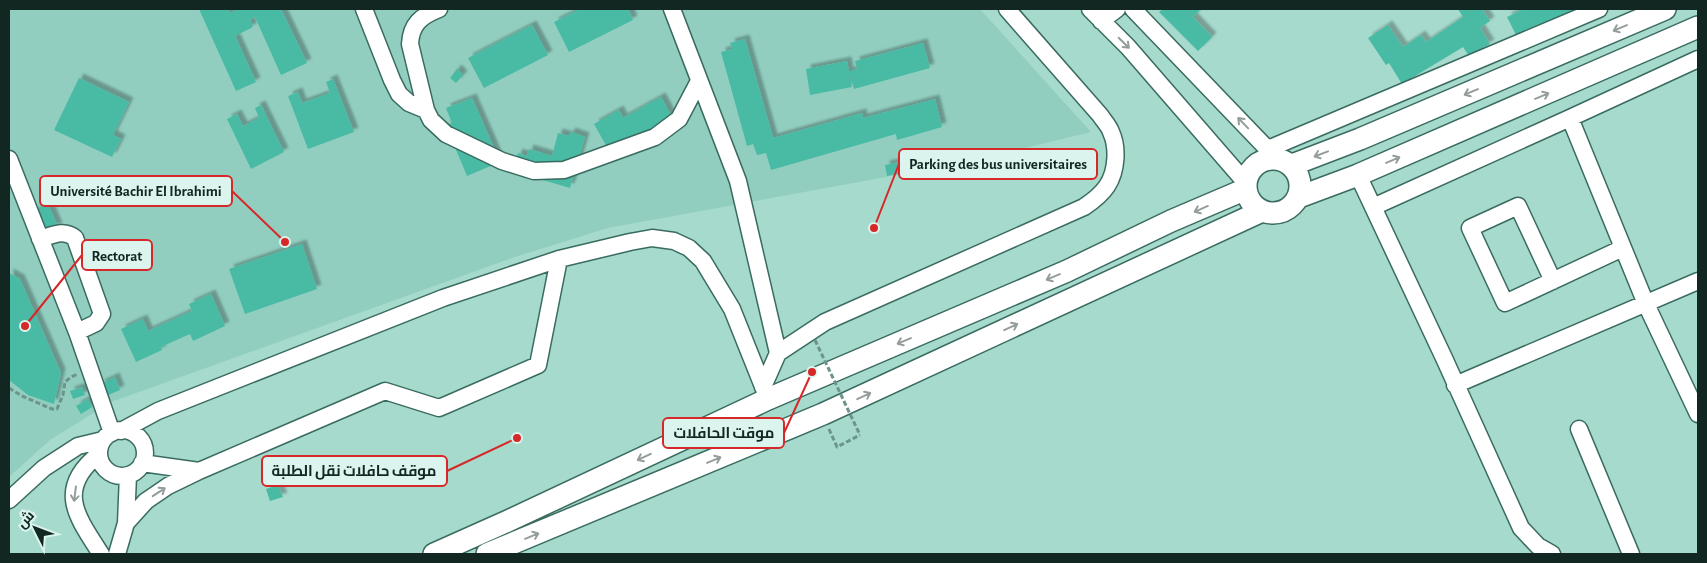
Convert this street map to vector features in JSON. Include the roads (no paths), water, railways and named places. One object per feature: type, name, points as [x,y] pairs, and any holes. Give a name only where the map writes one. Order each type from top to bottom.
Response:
[{"type":"main road","points":[[1279,158],[1297,172],[1301,189],[1299,197],[1287,210],[1279,213],[1270,213],[1255,207],[1249,200],[1246,186],[1248,175],[1253,168],[1268,159],[1360,139],[1665,9]]},
{"type":"main road","points":[[1299,197],[1358,175],[1698,26]]},
{"type":"main road","points":[[434,554],[508,522],[765,393],[1067,271],[1246,186]]},
{"type":"main road","points":[[487,554],[823,414],[1262,211]]},
{"type":"street","points":[[364,9],[399,94],[410,103],[426,110]]},
{"type":"street","points":[[438,9],[419,19],[414,25],[410,38],[426,110],[431,120],[446,134],[502,161],[534,171],[564,170],[655,137],[679,119],[699,81]]},
{"type":"street","points":[[672,9],[738,181],[778,353],[765,393]]},
{"type":"street","points":[[778,353],[825,322],[1084,207],[1098,197],[1108,184],[1114,169],[1116,148],[1111,132],[1100,115],[1007,9]]},
{"type":"street","points":[[1090,9],[1128,47],[1246,186]]},
{"type":"street","points":[[1102,21],[1117,9]]},
{"type":"street","points":[[1133,9],[1279,158],[1599,9]]},
{"type":"street","points":[[1373,207],[1698,59]]},
{"type":"street","points":[[1570,118],[1646,304],[1698,414]]},
{"type":"street","points":[[9,159],[90,370],[109,439],[101,462],[107,471],[117,476],[128,475],[138,469],[142,463],[144,452],[140,441],[132,433],[109,439],[78,446],[44,468],[9,500]]},
{"type":"street","points":[[1358,175],[1521,528],[1538,546],[1552,554]]},
{"type":"street","points":[[1553,281],[1518,206],[1470,228],[1505,303],[1553,281],[1623,248]]},
{"type":"street","points":[[40,239],[60,232],[70,234],[75,238],[102,314],[96,324],[77,332]]},
{"type":"street","points":[[101,554],[83,527],[74,509],[74,490],[82,471],[109,439],[158,410],[416,309],[559,260],[630,242],[652,238],[674,241],[689,248],[704,261],[732,309],[765,393]]},
{"type":"street","points":[[126,523],[146,501],[157,493],[199,471],[385,391],[439,408],[538,364],[559,260]]},
{"type":"street","points":[[1455,385],[1698,281]]},
{"type":"street","points":[[1578,429],[1631,554]]},
{"type":"street","points":[[142,463],[199,471]]},
{"type":"street","points":[[117,554],[126,523],[128,475]]},
{"type":"place","name":"Parking des bus universitaires","points":[[874,228]]},
{"type":"place","name":"Université Bachir El Ibrahimi","points":[[285,242]]},
{"type":"place","name":"Rectorat","points":[[25,326]]},
{"type":"place","name":"موقت الحافلات","points":[[812,372]]},
{"type":"place","name":"موقف حافلات نقل الطلبة","points":[[517,438]]}]
